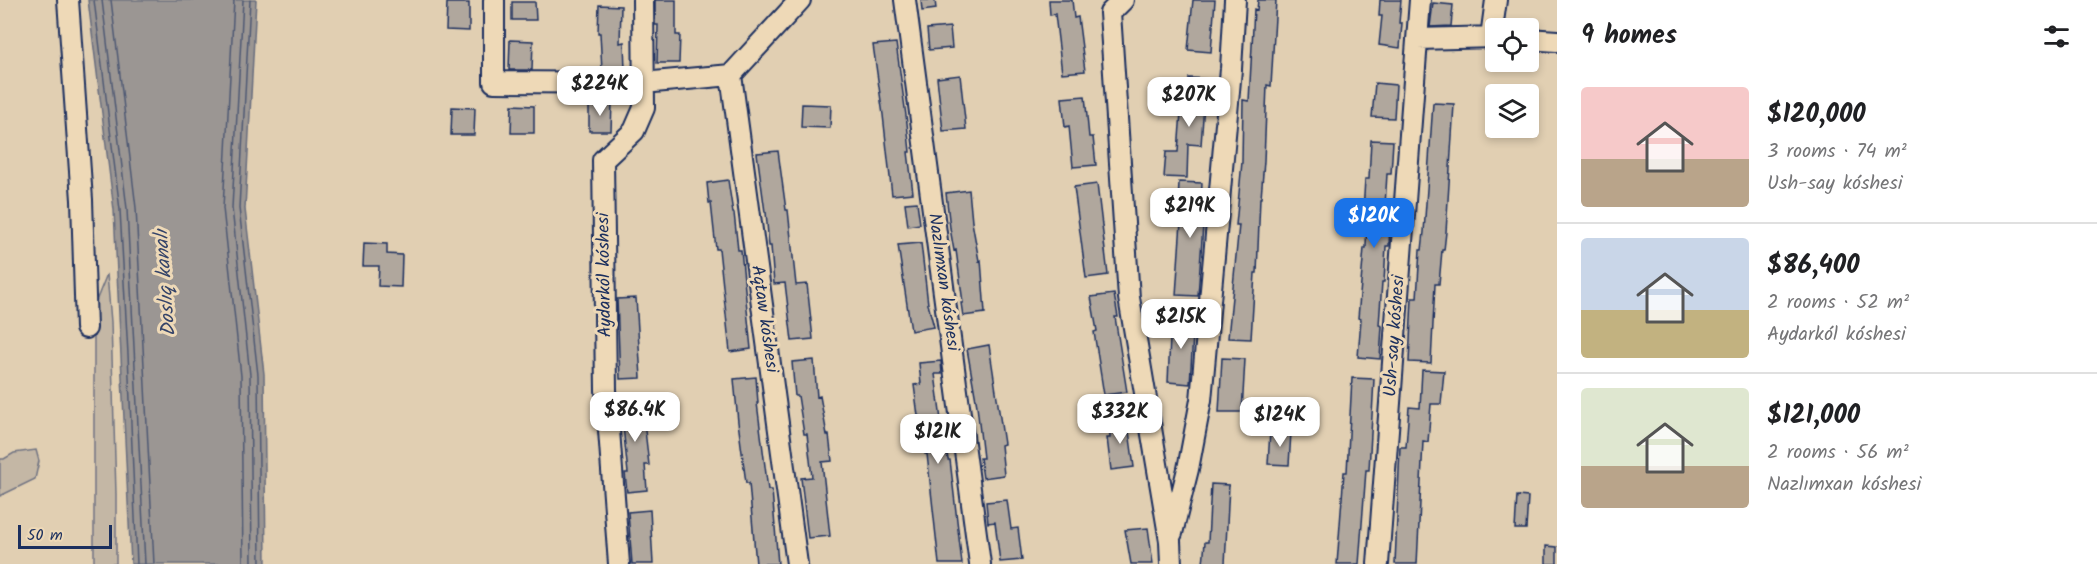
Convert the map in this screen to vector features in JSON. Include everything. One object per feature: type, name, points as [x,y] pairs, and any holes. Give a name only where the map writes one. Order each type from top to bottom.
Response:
[{"type":"street","points":[[68,0],[82,200],[86,328]]},
{"type":"street","points":[[494,0],[494,82],[643,83],[731,75],[800,0]]},
{"type":"street","name":"Aydarkól kóshesi","points":[[620,564],[606,390],[603,160],[634,131],[644,108],[643,0]]},
{"type":"street","name":"Nazlımxan kóshesi","points":[[905,0],[981,564]]},
{"type":"street","points":[[1170,542],[1188,469],[1201,400],[1236,0]]},
{"type":"street","name":"Ush-say kóshesi","points":[[1378,564],[1420,0]]},
{"type":"street","points":[[1495,18],[1496,0]]},
{"type":"street","points":[[1117,7],[1130,298],[1170,542],[1171,564]]},
{"type":"street","points":[[1417,39],[1485,37]]},
{"type":"street","points":[[1539,40],[1557,41]]},
{"type":"street","name":"Aqtaw kóshesi","points":[[731,75],[797,564]]},
{"type":"shaded area","points":[[107,274],[111,322],[116,564],[94,564],[94,306]]},
{"type":"shaded area","points":[[36,450],[39,461],[35,479],[0,496],[0,459],[14,453]]},
{"type":"water","name":"Doslıq kanalı","points":[[88,0],[256,0],[245,209],[264,374],[266,564],[131,564],[114,210]]},
{"type":"building","points":[[655,0],[676,0],[676,35],[680,35],[679,63],[657,63],[658,25],[655,25]]},
{"type":"building","points":[[921,0],[935,0],[936,9],[922,11]]},
{"type":"building","points":[[1049,0],[1072,0],[1074,18],[1078,17],[1085,71],[1062,73],[1055,14],[1050,15]]},
{"type":"building","points":[[1193,0],[1215,0],[1211,52],[1188,50]]},
{"type":"building","points":[[1258,0],[1276,0],[1271,86],[1267,85],[1257,273],[1255,273],[1251,339],[1228,338],[1239,225],[1236,225],[1242,162],[1243,100],[1249,101],[1254,9],[1257,10]]},
{"type":"building","points":[[1380,0],[1401,0],[1400,48],[1379,45],[1382,16],[1379,16]]},
{"type":"building","points":[[512,2],[535,2],[536,20],[512,20]]},
{"type":"building","points":[[447,3],[469,3],[469,31],[446,30]]},
{"type":"building","points":[[1433,3],[1453,5],[1451,26],[1430,27]]},
{"type":"building","points":[[599,5],[621,6],[620,43],[624,42],[625,70],[602,71],[600,33],[598,33]]},
{"type":"building","points":[[950,27],[952,48],[929,50],[927,29]]},
{"type":"building","points":[[510,40],[533,41],[532,70],[509,70]]},
{"type":"building","points":[[896,43],[907,123],[913,193],[892,195],[873,45]]},
{"type":"building","points":[[960,75],[966,129],[943,131],[937,78]]},
{"type":"building","points":[[1189,78],[1212,79],[1210,104],[1204,104],[1201,145],[1188,144],[1187,178],[1164,177],[1166,152],[1178,152],[1181,112],[1188,112]]},
{"type":"building","points":[[1375,83],[1396,85],[1394,118],[1372,117]]},
{"type":"building","points":[[1085,96],[1089,137],[1093,137],[1096,165],[1073,167],[1069,126],[1065,127],[1062,98]]},
{"type":"building","points":[[589,103],[612,103],[611,131],[589,131]]},
{"type":"building","points":[[1433,103],[1454,104],[1446,232],[1439,284],[1435,284],[1431,363],[1409,362],[1412,298],[1417,298],[1420,250],[1422,250],[1424,232]]},
{"type":"building","points":[[802,104],[831,105],[830,128],[801,127]]},
{"type":"building","points":[[512,105],[534,106],[534,133],[511,133]]},
{"type":"building","points":[[452,107],[475,108],[474,135],[451,135]]},
{"type":"building","points":[[1371,140],[1393,141],[1391,174],[1387,174],[1384,221],[1390,221],[1389,246],[1386,246],[1384,282],[1382,282],[1379,325],[1382,326],[1380,359],[1358,357],[1361,319],[1358,318],[1364,248],[1366,248],[1367,212],[1363,212],[1365,179],[1369,179]]},
{"type":"building","points":[[778,151],[786,210],[788,210],[796,285],[807,284],[813,339],[792,341],[785,283],[774,284],[771,246],[769,246],[757,153]]},
{"type":"building","points":[[728,180],[738,250],[741,250],[751,349],[730,352],[719,249],[716,249],[707,183]]},
{"type":"building","points":[[1179,182],[1202,183],[1200,225],[1203,225],[1198,296],[1176,295],[1182,207],[1178,206]]},
{"type":"building","points":[[1097,184],[1108,275],[1086,278],[1074,187]]},
{"type":"building","points":[[969,190],[972,222],[979,261],[981,260],[985,313],[963,316],[956,250],[954,251],[946,193]]},
{"type":"building","points":[[917,202],[920,224],[908,226],[905,203]]},
{"type":"building","points":[[364,243],[387,244],[387,254],[402,255],[401,287],[378,286],[379,266],[363,266]]},
{"type":"building","points":[[921,243],[928,304],[934,327],[911,331],[898,245]]},
{"type":"building","points":[[1114,294],[1118,317],[1115,317],[1127,392],[1104,395],[1091,297]]},
{"type":"building","points":[[636,298],[641,378],[620,379],[617,299]]},
{"type":"building","points":[[1171,316],[1194,318],[1190,384],[1168,382]]},
{"type":"building","points":[[989,345],[1004,444],[1001,445],[1004,475],[983,478],[977,406],[967,349]]},
{"type":"building","points":[[1222,358],[1245,359],[1242,412],[1219,412]]},
{"type":"building","points":[[814,360],[817,397],[820,396],[832,461],[822,462],[830,536],[808,538],[801,478],[812,477],[807,434],[804,434],[798,396],[795,396],[792,362]]},
{"type":"building","points":[[941,361],[942,374],[935,374],[941,420],[943,420],[948,460],[950,460],[962,564],[939,564],[927,454],[925,454],[914,385],[921,384],[919,363]]},
{"type":"building","points":[[1422,370],[1444,371],[1441,404],[1431,404],[1428,442],[1423,441],[1417,564],[1395,564],[1400,447],[1406,447],[1409,407],[1420,408]]},
{"type":"building","points":[[756,377],[768,490],[772,490],[778,564],[756,564],[749,483],[746,483],[738,422],[734,379]]},
{"type":"building","points":[[1352,378],[1374,379],[1369,470],[1366,470],[1359,564],[1337,564],[1344,472],[1347,472]]},
{"type":"building","points":[[641,396],[649,465],[645,465],[647,490],[627,492],[625,473],[628,473],[620,398]]},
{"type":"building","points":[[1131,419],[1132,431],[1129,431],[1134,467],[1111,470],[1107,438],[1110,438],[1109,421]]},
{"type":"building","points":[[1270,431],[1291,432],[1289,465],[1268,464]]},
{"type":"building","points":[[1211,484],[1229,485],[1225,564],[1203,564],[1205,542],[1208,542]]},
{"type":"building","points":[[1517,496],[1528,497],[1526,529],[1515,529]]},
{"type":"building","points":[[1007,500],[1011,529],[1018,528],[1022,560],[1000,562],[995,522],[988,523],[986,502]]},
{"type":"building","points":[[650,510],[653,564],[632,564],[628,512]]},
{"type":"building","points":[[1148,528],[1153,564],[1131,564],[1125,530]]},
{"type":"building","points":[[1546,546],[1557,547],[1557,564],[1546,564]]}]
